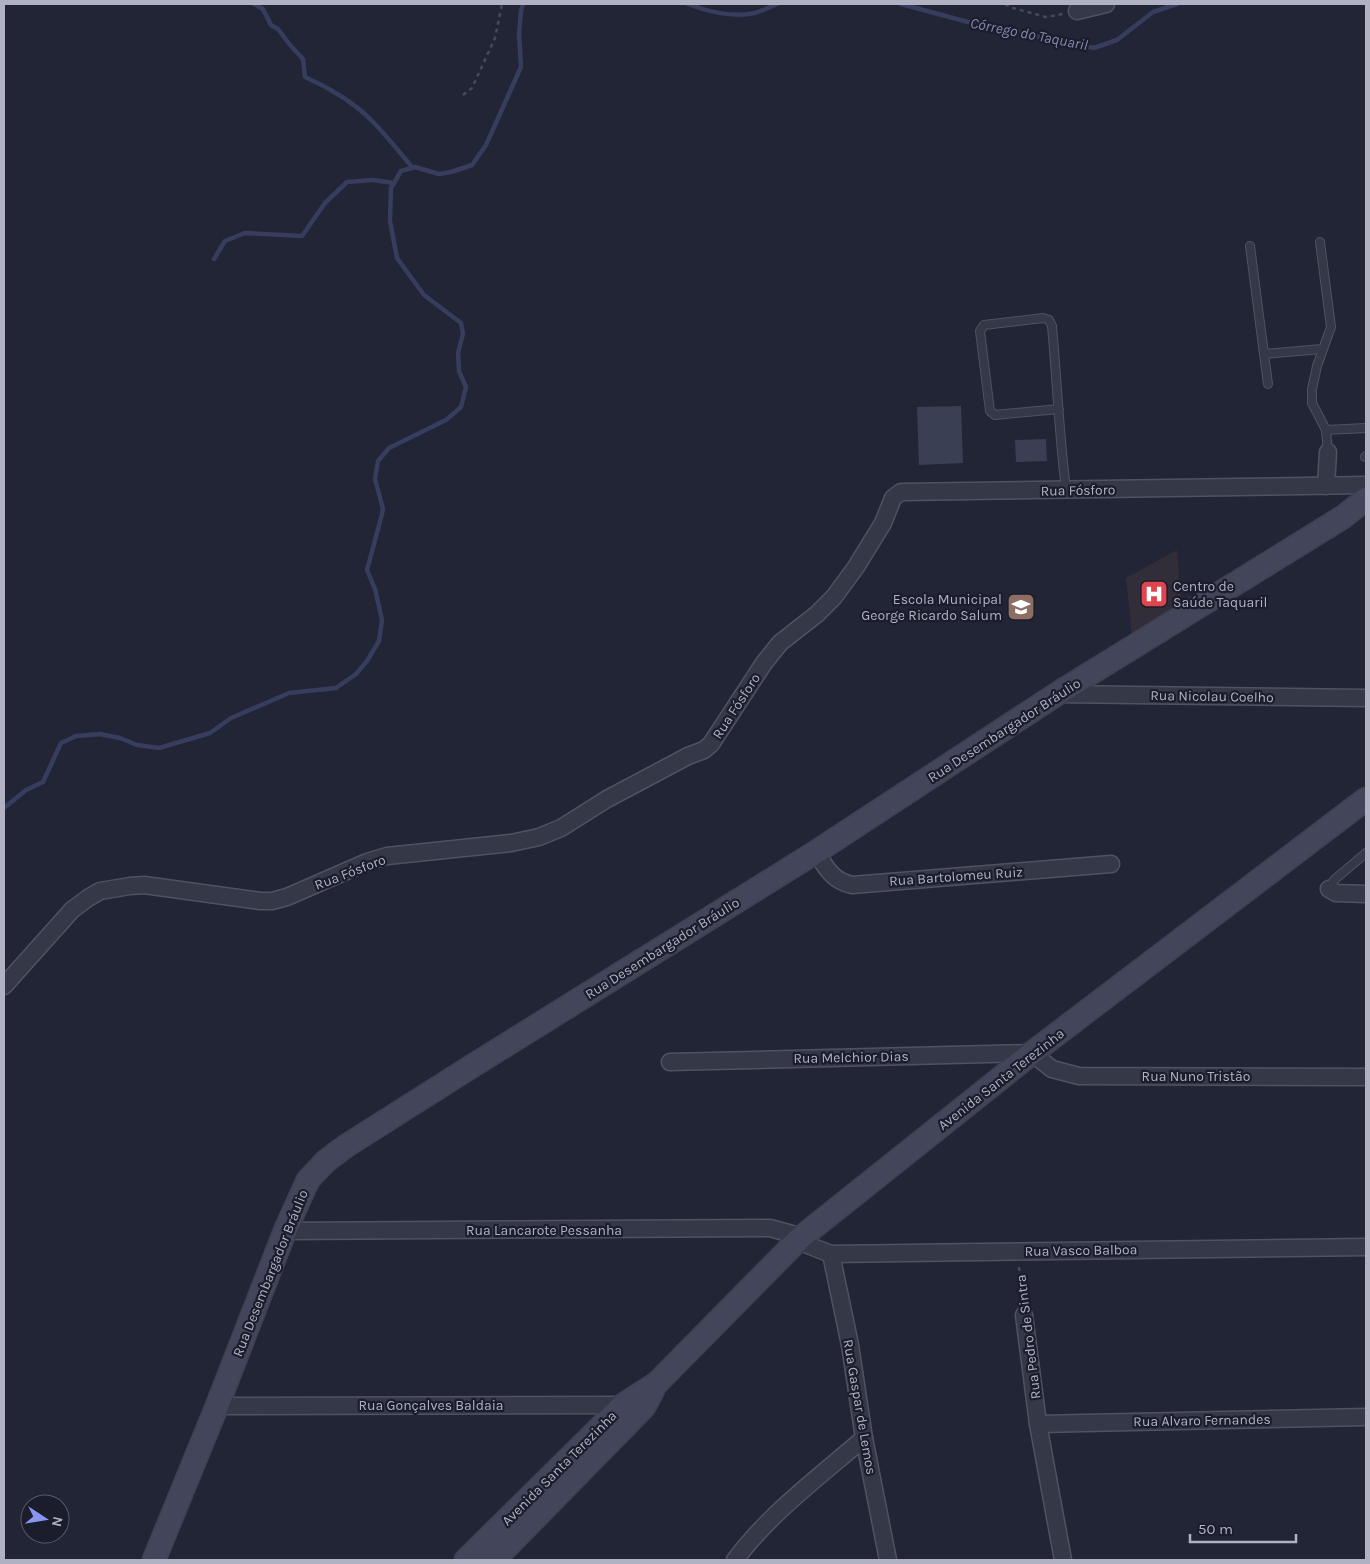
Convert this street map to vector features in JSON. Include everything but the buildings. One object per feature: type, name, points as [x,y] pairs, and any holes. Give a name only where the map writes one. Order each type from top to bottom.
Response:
[{"type":"street","points":[[1077,11],[1106,4]]},
{"type":"street","points":[[1326,486],[1328,452]]},
{"type":"street","name":"Rua Fósforo","points":[[4,986],[72,910],[100,891],[144,885],[260,901],[287,898],[367,862],[387,856],[511,843],[539,837],[561,828],[606,799],[688,756],[704,750],[711,744],[764,663],[780,643],[834,597],[856,568],[883,523],[893,498],[901,492],[1366,485]]},
{"type":"street","name":"Rua Desembargador Bráulio","points":[[154,1560],[218,1406],[285,1231],[308,1180],[326,1161],[346,1146],[477,1063],[816,852],[1057,694],[1343,517],[1366,500]]},
{"type":"street","name":"Rua Nicolau Coelho","points":[[1057,694],[1366,698]]},
{"type":"street","name":"Avenida Santa Terezinha","points":[[466,1560],[633,1406],[799,1239],[1032,1053],[1366,799]]},
{"type":"street","name":"Rua Bartolomeu Ruiz","points":[[816,852],[837,880],[852,884],[1111,864]]},
{"type":"street","points":[[1329,889],[1336,893],[1366,894]]},
{"type":"street","name":"Rua Melchior Dias","points":[[670,1062],[1032,1053]]},
{"type":"street","name":"Rua Nuno Tristão","points":[[1032,1053],[1052,1069],[1079,1076],[1366,1076]]},
{"type":"street","name":"Rua Lancarote Pessanha","points":[[285,1231],[770,1228],[792,1234],[799,1239]]},
{"type":"street","name":"Rua Vasco Balboa","points":[[799,1239],[813,1248],[831,1254],[1366,1247]]},
{"type":"street","name":"Rua Gaspar de Lemos","points":[[831,1254],[850,1345],[864,1438],[888,1560]]},
{"type":"street","name":"Rua Pedro de Sintra","points":[[1024,1315],[1038,1424],[1063,1560]]},
{"type":"street","name":"Rua Gonçalves Baldaia","points":[[218,1406],[633,1406]]},
{"type":"street","name":"Avenida Santa Terezinha","points":[[494,1560],[633,1406]]},
{"type":"street","name":"Rua Alvaro Fernandes","points":[[1038,1424],[1366,1417]]},
{"type":"street","points":[[735,1560],[750,1539],[773,1516],[864,1438]]},
{"type":"lane","points":[[1320,242],[1331,326],[1328,338],[1322,349],[1312,389],[1312,403],[1326,430],[1328,452]]},
{"type":"lane","points":[[1250,246],[1268,384]]},
{"type":"lane","points":[[1059,409],[995,416],[990,410],[980,331],[984,325],[1043,318],[1050,320],[1052,326],[1066,490]]},
{"type":"lane","points":[[1264,354],[1322,349]]},
{"type":"lane","points":[[1326,430],[1366,428]]},
{"type":"lane","points":[[1329,889],[1334,880],[1366,853]]},
{"type":"path","points":[[463,95],[472,88],[495,38],[502,4]]},
{"type":"path","points":[[1004,4],[1046,17],[1077,11]]},
{"type":"path","name":"Rua Pedro de Sintra","points":[[1018,1251],[1024,1315]]},
{"type":"shaded area","name":"Centro de Saúde Taquaril","points":[[1177,550],[1182,610],[1132,636],[1126,578]]},
{"type":"waterway","name":"Córrego do Taquaril","points":[[254,4],[263,9],[271,25],[278,29],[303,59],[305,77],[332,91],[358,108],[378,127],[413,168]]},
{"type":"waterway","name":"Córrego do Taquaril","points":[[4,808],[26,790],[43,782],[61,743],[76,736],[100,734],[120,738],[137,745],[159,748],[210,733],[231,718],[289,693],[336,688],[356,674],[367,661],[379,641],[382,620],[375,589],[367,570],[383,509],[375,479],[378,461],[389,448],[446,420],[461,407],[466,387],[459,371],[458,353],[463,334],[461,323],[424,295],[397,258],[390,221],[391,188],[401,171],[415,167],[439,174],[472,165],[486,145],[521,67],[519,34],[523,4]]},
{"type":"waterway","name":"Córrego do Taquaril","points":[[688,4],[712,12],[738,15],[755,13],[777,4]]},
{"type":"waterway","name":"Córrego do Taquaril","points":[[901,4],[968,22],[1094,48],[1117,40],[1153,12],[1177,4]]},
{"type":"waterway","name":"Córrego do Taquaril","points":[[214,259],[225,241],[245,233],[302,236],[325,203],[347,182],[373,180],[394,183]]},
{"type":"place","name":"Centro de Saúde Taquaril","points":[[1154,594]]},
{"type":"place","name":"Escola Municipal George Ricardo Salum","points":[[1021,607]]}]
